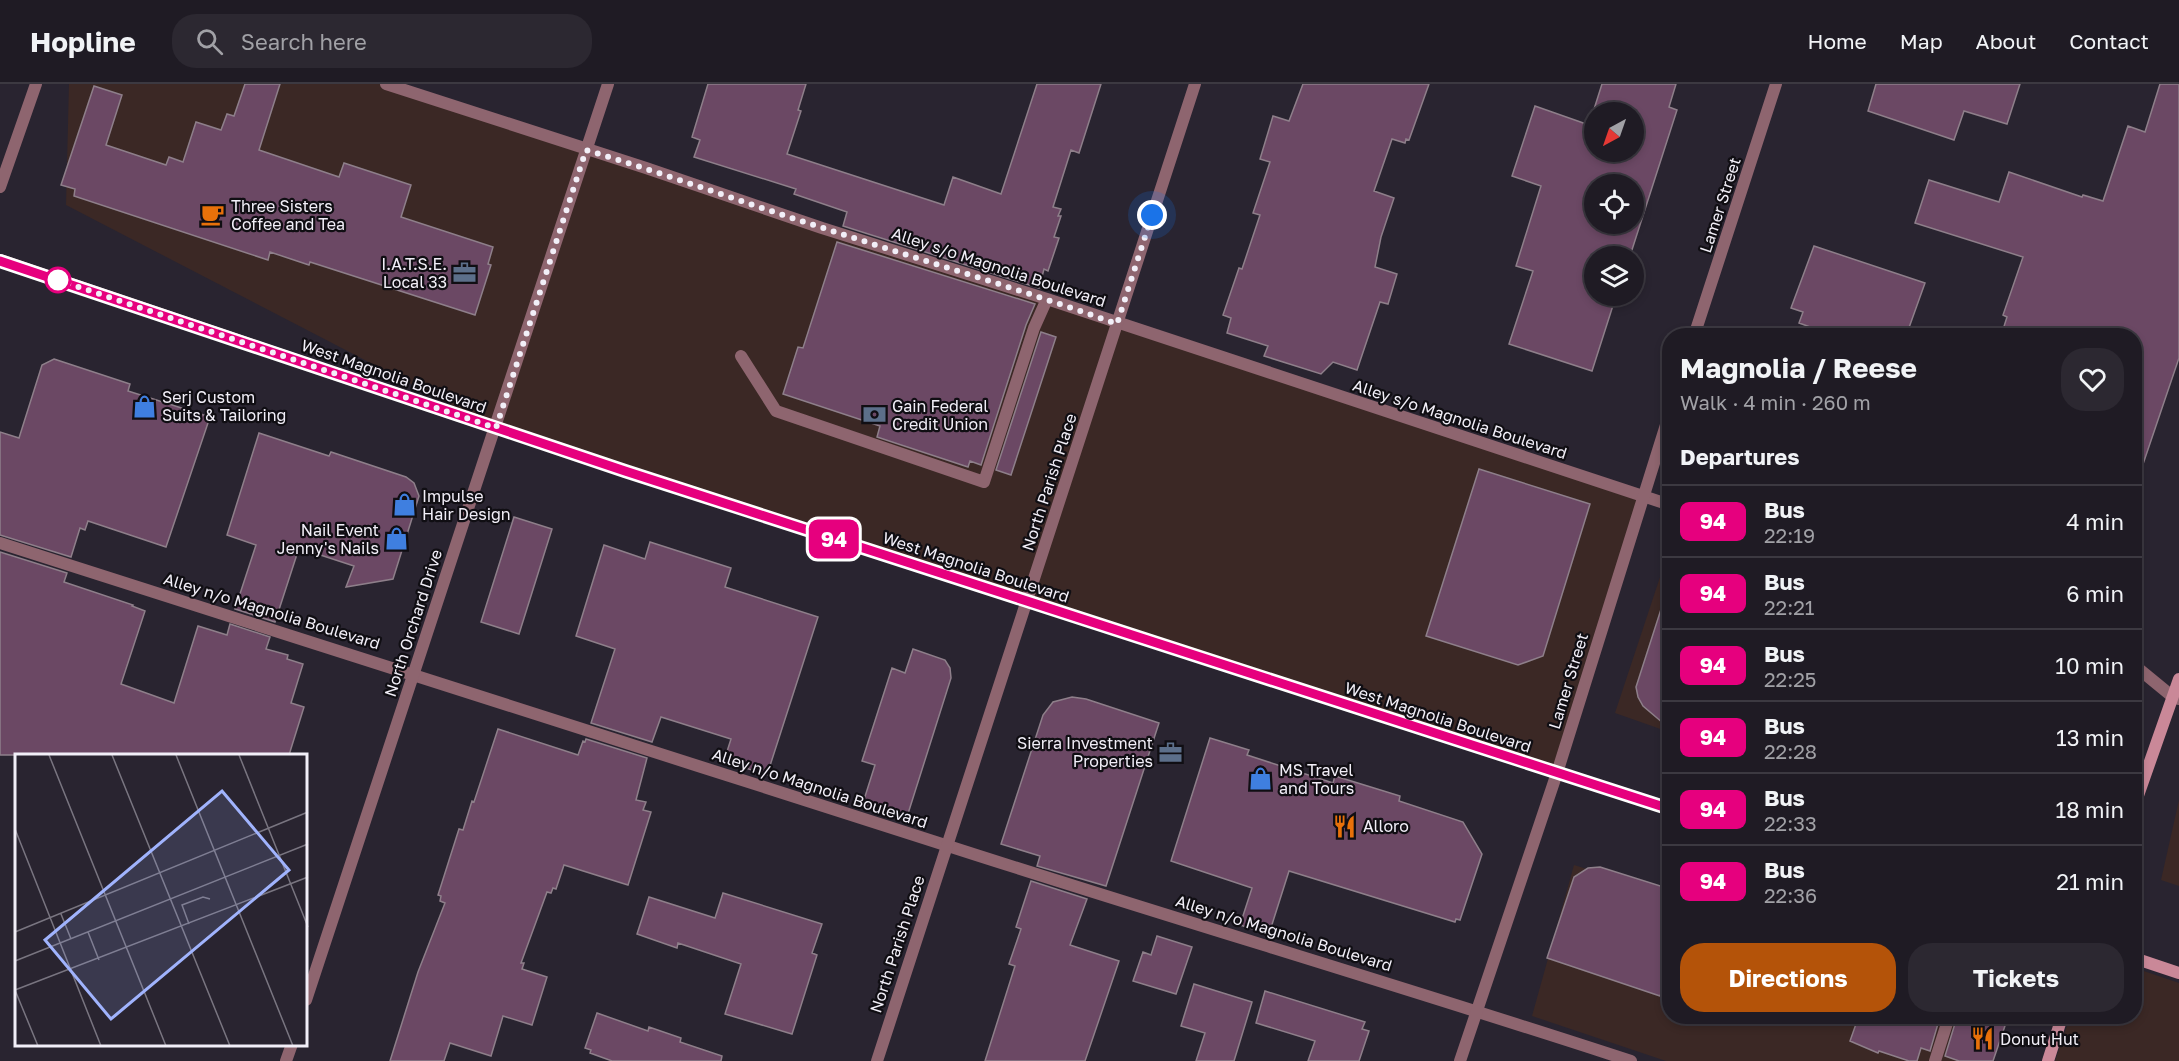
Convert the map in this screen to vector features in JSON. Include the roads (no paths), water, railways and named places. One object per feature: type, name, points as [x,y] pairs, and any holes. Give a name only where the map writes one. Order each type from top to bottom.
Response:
[{"type":"main road","name":"West Magnolia Boulevard","points":[[0,260],[496,428],[1662,806]]},
{"type":"main road","points":[[2142,786],[2176,698],[2179,679]]},
{"type":"main road","points":[[2142,960],[2179,973]]},
{"type":"main road","points":[[2048,1061],[2060,1024]]},
{"type":"street","points":[[0,187],[36,84]]},
{"type":"street","name":"Alley s/o Magnolia Boulevard","points":[[386,84],[1662,502]]},
{"type":"street","name":"North Orchard Drive","points":[[308,994],[608,84]]},
{"type":"street","name":"North Parish Place","points":[[877,1061],[1195,84]]},
{"type":"street","name":"Lamer Street","points":[[1697,328],[1776,84]]},
{"type":"street","points":[[741,356],[776,411],[984,482],[1034,328],[1047,299]]},
{"type":"street","name":"Lamer Street","points":[[1460,1061],[1557,773],[1662,436]]},
{"type":"street","name":"Alley n/o Magnolia Boulevard","points":[[0,543],[414,673],[946,846],[1476,1010],[1631,1061]]},
{"type":"street","points":[[2142,671],[2176,698]]},
{"type":"street","points":[[1935,1061],[1946,1024]]},
{"type":"street","points":[[286,1061],[291,1046]]},
{"type":"place","name":"Three Sisters Coffee and Tea","points":[[213,215]]},
{"type":"place","name":"I.A.T.S.E. Local 33","points":[[465,273]]},
{"type":"place","name":"Serj Custom Suits & Tailoring","points":[[144,406]]},
{"type":"place","name":"Gain Federal Credit Union","points":[[874,415]]},
{"type":"place","name":"Impulse Hair Design","points":[[404,505]]},
{"type":"place","name":"Nail Event Jenny's Nails","points":[[397,539]]},
{"type":"place","name":"Sierra Investment Properties","points":[[1171,752]]},
{"type":"place","name":"MS Travel and Tours","points":[[1261,779]]},
{"type":"place","name":"Alloro","points":[[1345,826]]},
{"type":"place","name":"Donut Hut","points":[[1982,1039]]}]
